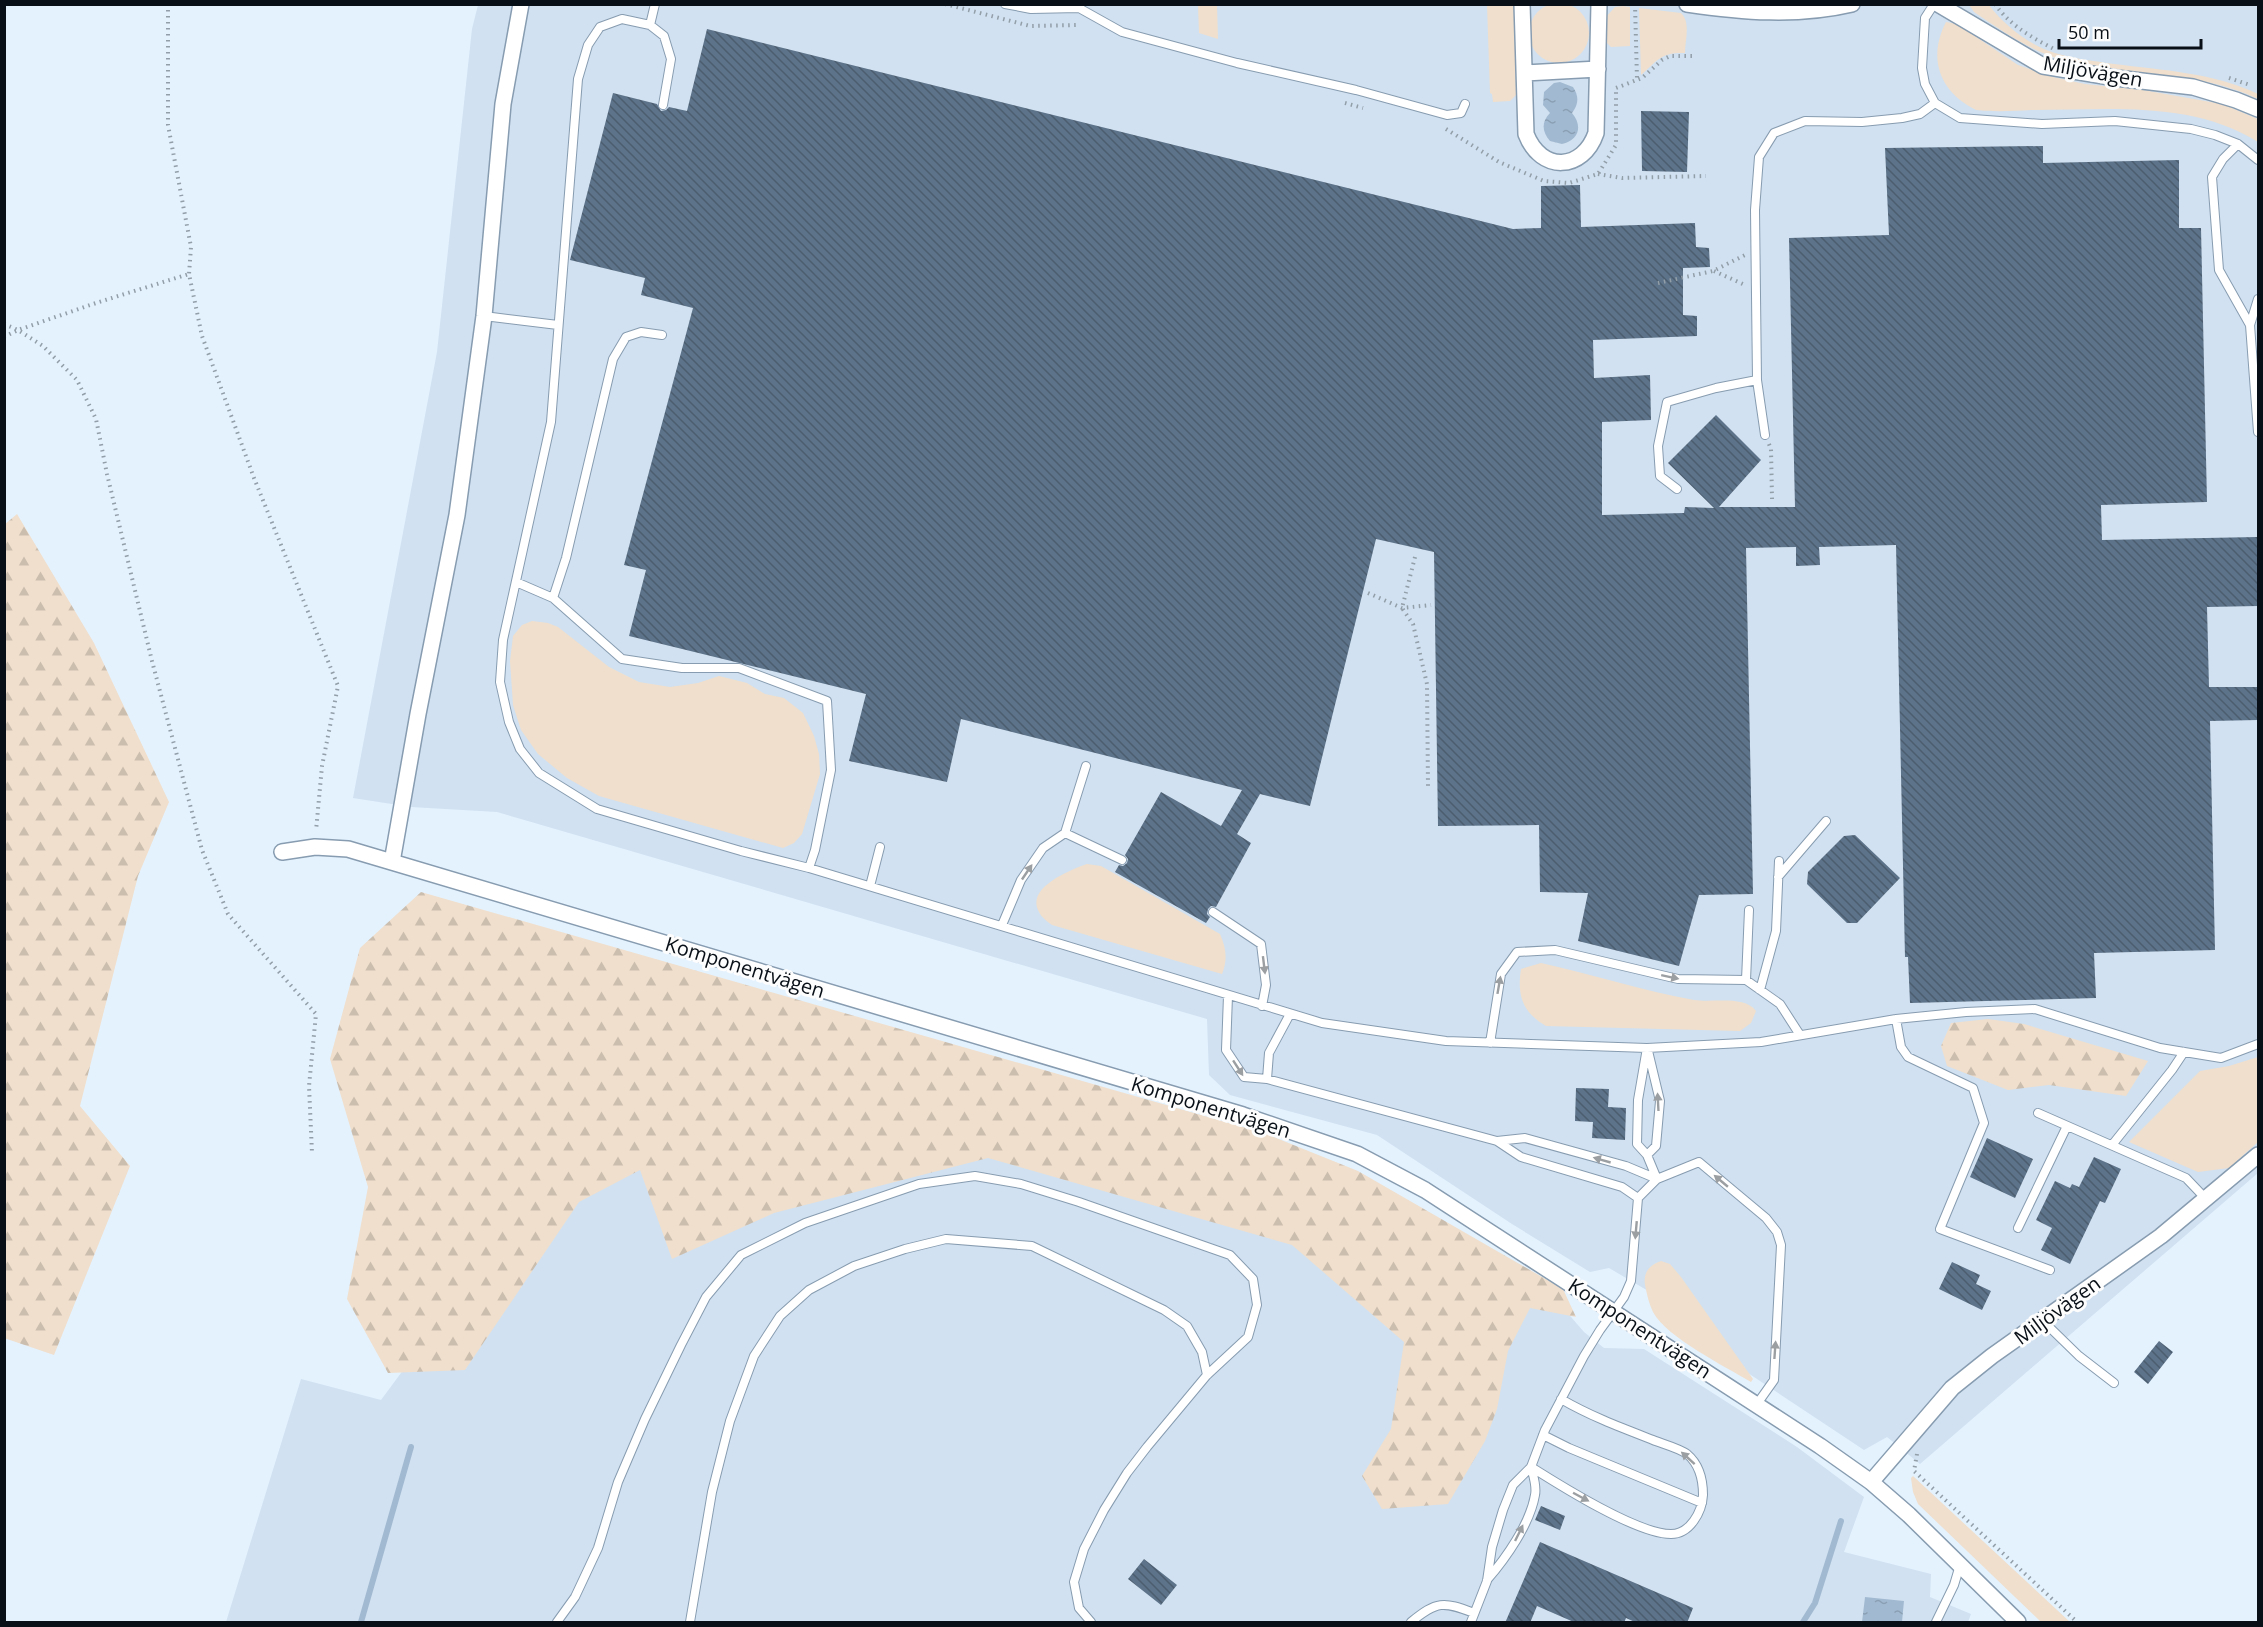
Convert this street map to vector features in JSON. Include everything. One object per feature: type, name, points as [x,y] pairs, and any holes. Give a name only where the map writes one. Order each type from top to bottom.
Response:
[{"type":"street","points":[[392,862],[418,714],[458,515],[484,316],[503,104],[521,4]]},
{"type":"street","points":[[1535,4],[1522,9],[1526,134],[1531,146],[1541,157],[1555,162],[1571,162],[1581,156],[1592,145],[1596,133],[1599,4]]},
{"type":"street","points":[[1687,4],[1782,13],[1805,13],[1852,4]]},
{"type":"street","name":"Miljövägen","points":[[1936,4],[2043,66],[2115,78],[2193,87],[2259,109]]},
{"type":"street","points":[[1525,73],[1598,69]]},
{"type":"street","name":"Komponentvägen","points":[[282,852],[315,847],[348,849],[1243,1115],[1357,1154],[1425,1190],[1757,1404],[1871,1482],[1909,1515],[2018,1623]]},
{"type":"street","name":"Miljövägen","points":[[1871,1482],[1952,1388],[2042,1320],[2160,1236],[2259,1155]]},
{"type":"lane","points":[[650,25],[655,4]]},
{"type":"lane","points":[[1005,4],[1031,9],[1079,6],[1122,32],[1448,115],[1461,113],[1465,104]]},
{"type":"lane","points":[[1936,4],[1925,18],[1922,68],[1925,84],[1935,103],[1960,118],[2042,124],[2115,121],[2191,129],[2238,144],[2259,160]]},
{"type":"lane","points":[[663,105],[671,59],[664,36],[650,25],[622,19],[600,27],[588,45],[578,79],[551,422],[503,640],[500,682],[509,722],[520,749],[539,773],[597,809],[870,886],[1322,1023],[1419,1038],[1490,1043],[1647,1048],[1761,1042],[1896,1018],[2035,1009],[2160,1048],[2221,1058],[2259,1044]]},
{"type":"lane","points":[[1765,435],[1757,380],[1755,210],[1759,158],[1774,133],[1805,122],[1862,122],[1902,117],[1920,114],[1935,103]]},
{"type":"lane","points":[[2238,144],[2223,159],[2212,177],[2219,270],[2250,325]]},
{"type":"lane","points":[[2259,299],[2250,325],[2259,432]]},
{"type":"lane","points":[[484,316],[558,325]]},
{"type":"lane","points":[[554,598],[566,558],[613,359],[626,337],[641,332],[662,334]]},
{"type":"lane","points":[[1677,489],[1660,476],[1658,446],[1667,402],[1716,388],[1757,380]]},
{"type":"lane","points":[[516,582],[554,598],[622,659],[682,668],[739,668],[827,701],[831,770],[815,850],[809,868]]},
{"type":"lane","points":[[1002,925],[1027,872],[1043,848],[1065,833],[1086,766]]},
{"type":"lane","points":[[1778,877],[1826,821]]},
{"type":"lane","points":[[1065,833],[1122,860]]},
{"type":"lane","points":[[870,886],[880,847]]},
{"type":"lane","points":[[1760,990],[1776,931],[1779,861]]},
{"type":"lane","points":[[1746,980],[1749,910]]},
{"type":"lane","points":[[1213,912],[1261,944],[1266,985],[1262,1006]]},
{"type":"lane","points":[[1490,1043],[1501,974],[1517,952],[1555,950],[1678,979],[1746,980],[1780,1004],[1800,1035]]},
{"type":"lane","points":[[1228,996],[1226,1050],[1244,1077],[1267,1079],[1497,1141],[1521,1157],[1622,1187],[1638,1198]]},
{"type":"lane","points":[[1267,1079],[1269,1053],[1290,1014]]},
{"type":"lane","points":[[1896,1018],[1901,1047],[1908,1057],[1973,1088],[1984,1123],[1940,1229],[2050,1270]]},
{"type":"lane","points":[[1647,1048],[1660,1101],[1656,1146],[1647,1155]]},
{"type":"lane","points":[[1647,1048],[1638,1100],[1637,1144],[1647,1155],[1657,1179]]},
{"type":"lane","points":[[2112,1145],[2184,1052]]},
{"type":"lane","points":[[2038,1113],[2186,1178],[2206,1199]]},
{"type":"lane","points":[[2018,1228],[2067,1126]]},
{"type":"lane","points":[[1497,1141],[1525,1138],[1626,1166],[1657,1179]]},
{"type":"lane","points":[[1471,1623],[1486,1581],[1492,1546],[1513,1485],[1531,1467],[1543,1435],[1561,1399],[1594,1339],[1624,1297],[1631,1281],[1638,1198],[1657,1179],[1699,1162],[1766,1218],[1777,1232],[1781,1245],[1773,1380],[1757,1404]]},
{"type":"lane","points":[[557,1623],[575,1597],[598,1548],[618,1482],[645,1419],[706,1298],[741,1255],[805,1223],[920,1184],[975,1176],[1021,1184],[1230,1255],[1253,1279],[1257,1305],[1248,1337],[1207,1375],[1127,1473],[1084,1549],[1074,1582],[1079,1608],[1091,1623]]},
{"type":"lane","points":[[690,1623],[712,1492],[730,1421],[754,1356],[780,1316],[809,1290],[854,1266],[905,1249],[946,1239],[1032,1246],[1164,1310],[1179,1320],[1187,1326],[1202,1352],[1207,1375]]},
{"type":"lane","points":[[2042,1320],[2079,1356],[2114,1383]]},
{"type":"lane","points":[[1531,1467],[1581,1498],[1653,1531],[1673,1534],[1689,1527],[1699,1514],[1703,1488],[1700,1470],[1686,1454],[1588,1414],[1561,1399]]},
{"type":"lane","points":[[1543,1435],[1702,1503]]},
{"type":"lane","points":[[1486,1581],[1510,1552],[1526,1521],[1536,1493],[1531,1467]]},
{"type":"lane","points":[[1936,1623],[1954,1585],[1960,1565]]},
{"type":"lane","points":[[1411,1623],[1427,1610],[1440,1604],[1452,1604],[1474,1612]]},
{"type":"path","points":[[168,4],[168,125],[191,247],[189,274],[202,336],[254,478],[338,686],[322,766],[315,847]]},
{"type":"path","points":[[1635,4],[1637,79]]},
{"type":"path","points":[[1995,4],[2002,15],[2027,35],[2056,50],[2067,52]]},
{"type":"path","points":[[1617,88],[1642,78],[1670,56],[1694,56]]},
{"type":"path","points":[[2224,77],[2243,82],[2259,90]]},
{"type":"path","points":[[1598,174],[1622,178],[1706,176]]},
{"type":"path","points":[[1658,283],[1713,271],[1755,250]]},
{"type":"path","points":[[1713,271],[1756,290]]},
{"type":"path","points":[[4,337],[18,330],[189,274]]},
{"type":"path","points":[[4,324],[44,346],[77,380],[96,419],[126,551],[202,850],[228,914],[316,1014],[309,1086],[312,1153]]},
{"type":"path","points":[[1765,435],[1771,449],[1772,499]]},
{"type":"path","points":[[1415,557],[1402,608],[1413,624],[1427,684],[1428,787]]},
{"type":"path","points":[[1368,594],[1402,608],[1431,605]]},
{"type":"path","points":[[1917,1452],[1914,1471],[2077,1623]]},
{"type":"shaded area","points":[[478,5],[2258,5],[2258,1173],[1920,1464],[1887,1437],[1864,1450],[1659,1314],[1650,1292],[1609,1268],[1590,1272],[1512,1224],[1377,1135],[1230,1095],[1209,1075],[1207,1019],[497,812],[411,807],[353,798],[437,352],[472,29]]},
{"type":"shaded area","points":[[806,1103],[1559,1303],[1584,1332],[1604,1348],[1644,1349],[1797,1447],[1864,1497],[1844,1552],[1931,1574],[1930,1597],[1971,1614],[1968,1622],[226,1622],[301,1379],[381,1400],[504,1234],[624,1155]]},
{"type":"green space","points":[[1553,3],[1565,3],[1576,8],[1584,16],[1589,33],[1587,45],[1576,58],[1565,63],[1553,63],[1542,58],[1534,50],[1529,39],[1529,27],[1534,16],[1542,8]]},
{"type":"green space","points":[[1198,5],[1217,5],[1218,39],[1199,33]]},
{"type":"green space","points":[[1487,5],[1514,5],[1516,95],[1510,101],[1493,102],[1490,93]]},
{"type":"green space","points":[[1969,5],[1989,5],[2018,34],[2045,50],[2084,60],[2224,81],[2258,94],[2258,99],[2234,89],[2186,78],[2087,66],[2062,60],[2016,39],[1974,12]]},
{"type":"green space","points":[[1615,7],[1630,7],[1630,46],[1611,47],[1605,41],[1605,18]]},
{"type":"green space","points":[[1639,8],[1681,13],[1687,26],[1685,53],[1665,56],[1641,75]]},
{"type":"green space","points":[[1946,22],[1957,24],[2018,65],[2053,77],[2085,84],[2143,90],[2222,104],[2258,119],[2258,142],[2205,119],[2177,113],[2119,109],[1976,110],[1953,94],[1940,73],[1938,49]]},
{"type":"green space","points":[[17,514],[94,643],[169,802],[138,876],[80,1106],[130,1166],[54,1355],[4,1338],[4,525]]},
{"type":"green space","points":[[532,621],[558,627],[609,667],[639,682],[670,687],[698,683],[719,676],[747,683],[765,694],[784,698],[803,713],[814,736],[819,754],[820,774],[802,834],[794,843],[783,848],[599,796],[567,778],[538,754],[521,730],[513,705],[510,661],[513,636],[522,625]]},
{"type":"green space","points":[[1087,864],[1101,866],[1220,934],[1226,954],[1222,974],[1052,925],[1047,921],[1039,912],[1036,903],[1038,895],[1051,881]]},
{"type":"green space","points":[[421,892],[1264,1133],[1358,1171],[1563,1289],[1576,1317],[1530,1308],[1508,1351],[1497,1409],[1485,1441],[1448,1504],[1382,1509],[1362,1476],[1391,1429],[1404,1342],[1292,1245],[988,1158],[774,1213],[672,1259],[640,1170],[579,1202],[465,1370],[388,1373],[347,1299],[368,1187],[330,1059],[360,948]]},
{"type":"green space","points":[[1541,963],[1694,1000],[1736,1001],[1751,1006],[1756,1011],[1751,1023],[1740,1031],[1546,1026],[1526,1009],[1520,987],[1521,969]]},
{"type":"green space","points":[[1988,1019],[2024,1024],[2148,1061],[2126,1096],[2049,1085],[2008,1090],[1947,1066],[1941,1046],[1951,1023]]},
{"type":"green space","points":[[2258,1057],[2258,1142],[2229,1168],[2198,1172],[2129,1142],[2200,1071],[2229,1066]]},
{"type":"green space","points":[[1661,1261],[1670,1264],[1681,1277],[1753,1379],[1751,1382],[1697,1351],[1660,1322],[1650,1306],[1645,1277],[1653,1265]]},
{"type":"green space","points":[[1913,1476],[2070,1622],[2041,1622],[1918,1504],[1913,1492],[1911,1478]]},
{"type":"water","points":[[1560,82],[1573,87],[1576,94],[1576,106],[1572,113],[1578,127],[1576,136],[1562,144],[1550,141],[1545,134],[1545,120],[1550,113],[1543,105],[1544,92],[1554,83]]},
{"type":"water","points":[[1865,1597],[1904,1601],[1902,1622],[1862,1622]]},
{"type":"building","points":[[707,29],[1513,229],[1541,228],[1541,186],[1580,185],[1581,227],[1695,223],[1696,247],[1709,248],[1710,267],[1683,268],[1683,315],[1697,316],[1697,336],[1593,340],[1594,378],[1650,375],[1651,420],[1602,422],[1602,515],[1684,513],[1685,507],[1714,508],[1668,463],[1716,415],[1761,460],[1719,507],[1795,507],[1789,238],[1889,235],[1885,148],[2043,146],[2043,163],[2179,160],[2179,228],[2201,228],[2207,502],[2101,505],[2102,540],[2257,537],[2258,606],[2207,607],[2209,687],[2258,687],[2258,720],[2210,721],[2215,950],[2094,953],[2096,998],[1910,1003],[1908,957],[1905,957],[1896,545],[1819,547],[1820,565],[1796,566],[1796,547],[1746,548],[1753,894],[1699,895],[1679,966],[1578,941],[1588,893],[1540,892],[1539,825],[1438,826],[1434,552],[1376,539],[1310,806],[1260,794],[1237,834],[1251,843],[1216,907],[1211,906],[1208,909],[1207,914],[1210,917],[1206,923],[1115,872],[1119,865],[1123,866],[1127,863],[1128,859],[1125,855],[1161,792],[1221,826],[1242,790],[961,719],[947,782],[849,761],[866,694],[629,636],[646,570],[624,565],[693,308],[641,295],[645,278],[570,260],[613,93],[657,104],[661,111],[669,107],[687,111]]},
{"type":"building","points":[[1641,111],[1689,112],[1687,172],[1642,171]]},
{"type":"building","points":[[1855,835],[1900,878],[1857,923],[1847,923],[1807,884],[1808,872],[1844,836]]},
{"type":"building","points":[[1576,1088],[1609,1089],[1608,1107],[1626,1108],[1625,1140],[1592,1138],[1593,1122],[1575,1121]]},
{"type":"building","points":[[1987,1138],[2033,1159],[2015,1198],[1970,1177]]},
{"type":"building","points":[[2094,1157],[2121,1169],[2105,1203],[2100,1201],[2070,1264],[2041,1250],[2052,1228],[2036,1220],[2055,1181],[2070,1188],[2072,1184],[2079,1187]]},
{"type":"building","points":[[1952,1262],[1980,1275],[1976,1284],[1991,1291],[1982,1310],[1939,1289]]},
{"type":"building","points":[[2159,1341],[2173,1352],[2148,1384],[2134,1372]]},
{"type":"building","points":[[1541,1506],[1565,1516],[1560,1530],[1535,1520]]},
{"type":"building","points":[[1540,1542],[1693,1608],[1687,1623],[1637,1623],[1626,1618],[1624,1623],[1576,1623],[1537,1606],[1530,1623],[1505,1623]]},
{"type":"building","points":[[1144,1559],[1177,1585],[1161,1605],[1128,1579]]},
{"type":"waterway","points":[[361,1622],[411,1447]]},
{"type":"waterway","points":[[1803,1622],[1815,1603],[1841,1521]]}]
